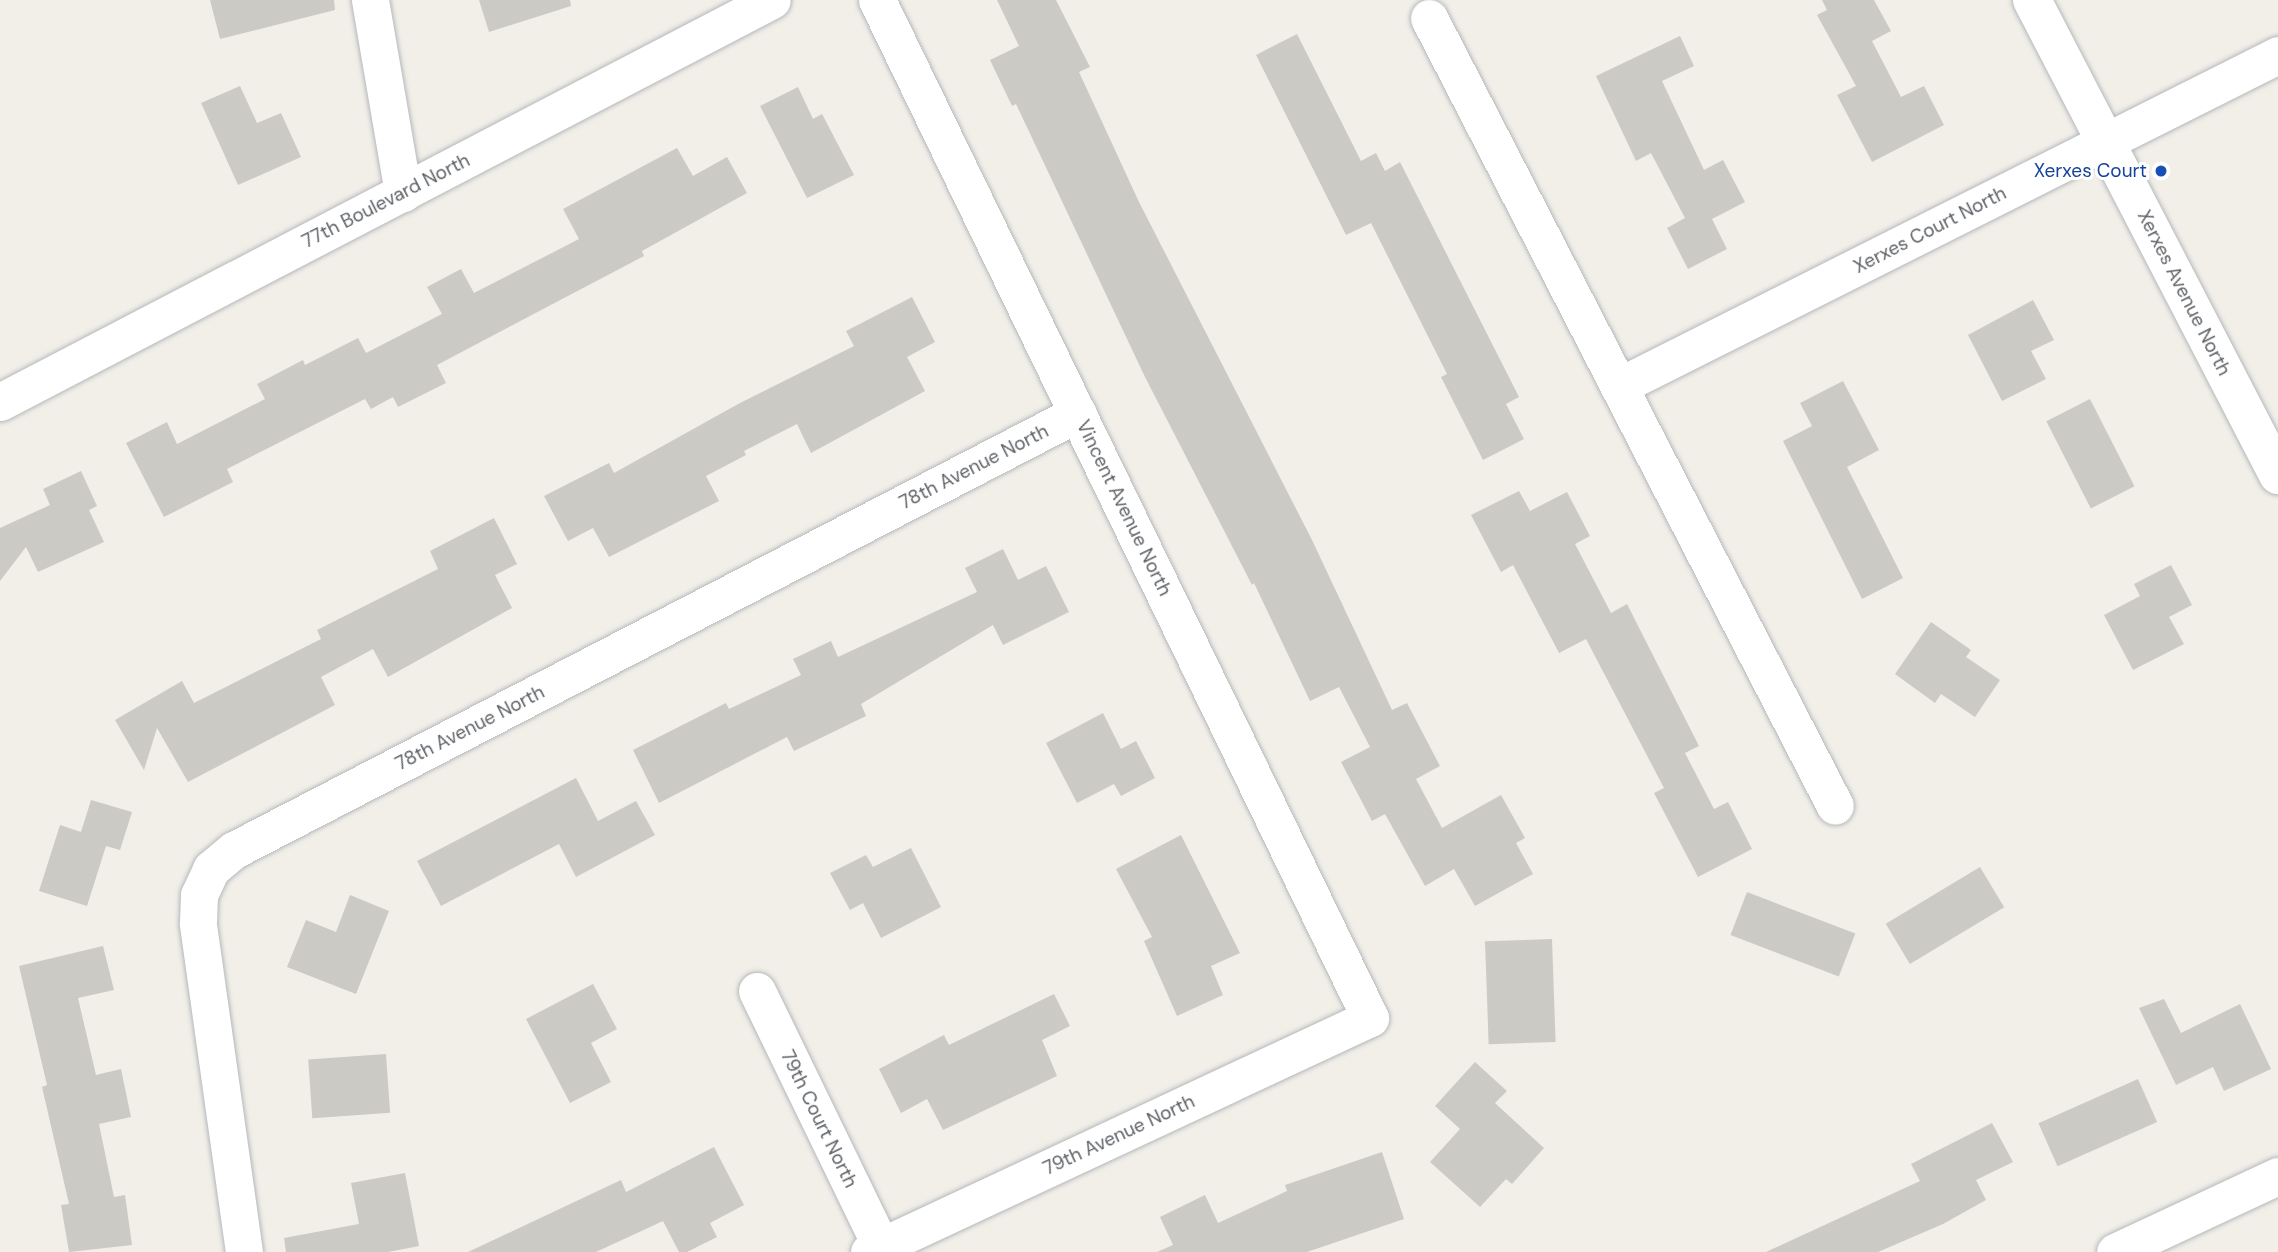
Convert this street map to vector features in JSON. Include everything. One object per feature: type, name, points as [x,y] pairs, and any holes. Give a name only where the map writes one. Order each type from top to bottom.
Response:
[{"type":"street","points":[[370,0],[403,193]]},
{"type":"street","name":"77th Boulevard North","points":[[0,402],[772,0]]},
{"type":"street","name":"Vincent Avenue North","points":[[877,0],[1370,1018]]},
{"type":"street","name":"Xerxes Avenue North","points":[[2032,0],[2278,475]]},
{"type":"street","points":[[1429,18],[1835,806]]},
{"type":"street","name":"Xerxes Court North","points":[[1619,386],[2278,55]]},
{"type":"street","name":"78th Avenue North","points":[[244,1252],[198,923],[199,895],[211,869],[234,850],[1078,413]]},
{"type":"street","name":"79th Court North","points":[[757,991],[875,1249]]},
{"type":"street","name":"79th Avenue North","points":[[875,1249],[1370,1018]]},
{"type":"street","points":[[2115,1252],[2278,1176]]},
{"type":"building","points":[[210,0],[334,0],[335,10],[220,39]]},
{"type":"building","points":[[479,0],[570,0],[571,6],[489,32]]},
{"type":"building","points":[[997,0],[1056,0],[1090,67],[1079,72],[1139,202],[1312,540],[1392,710],[1407,703],[1440,766],[1416,779],[1442,828],[1501,795],[1525,838],[1516,843],[1533,874],[1475,906],[1454,869],[1425,886],[1385,814],[1372,821],[1341,762],[1370,747],[1339,687],[1310,701],[1254,583],[1252,585],[1145,377],[1016,104],[1012,106],[990,60],[1019,46]]},
{"type":"building","points":[[1822,0],[1874,0],[1891,31],[1872,41],[1901,97],[1924,86],[1944,125],[1872,162],[1837,95],[1856,86],[1817,15],[1827,10]]},
{"type":"building","points":[[1297,34],[1361,161],[1376,153],[1385,171],[1400,162],[1519,397],[1506,404],[1524,439],[1483,460],[1441,377],[1447,374],[1371,223],[1346,235],[1256,55]]},
{"type":"building","points":[[1680,36],[1694,66],[1662,81],[1704,170],[1723,160],[1745,202],[1712,219],[1727,249],[1688,269],[1667,228],[1685,218],[1651,153],[1636,161],[1596,76]]},
{"type":"building","points":[[240,86],[257,123],[281,113],[301,157],[238,185],[201,103]]},
{"type":"building","points":[[798,87],[813,119],[822,114],[854,175],[807,198],[760,106]]},
{"type":"building","points":[[677,148],[693,176],[727,157],[747,193],[642,251],[644,256],[437,365],[446,383],[398,407],[393,397],[371,409],[365,399],[227,469],[233,482],[164,517],[126,443],[167,422],[177,444],[265,399],[257,384],[303,360],[305,365],[358,338],[366,353],[442,314],[427,287],[461,269],[474,293],[579,239],[563,209]]},
{"type":"building","points":[[912,297],[935,342],[907,357],[925,391],[811,453],[797,424],[744,451],[746,455],[706,476],[719,501],[609,557],[593,528],[568,541],[544,496],[609,463],[614,473],[740,403],[854,346],[846,331]]},
{"type":"building","points":[[2033,300],[2054,340],[2031,351],[2046,379],[2002,401],[1968,335]]},
{"type":"building","points":[[1843,381],[1879,450],[1847,467],[1903,578],[1862,599],[1783,441],[1812,426],[1800,403]]},
{"type":"building","points":[[2090,399],[2134,486],[2091,509],[2046,421]]},
{"type":"building","points":[[81,471],[97,506],[89,510],[104,542],[38,572],[26,547],[0,581],[0,528],[50,505],[43,489]]},
{"type":"building","points":[[1519,491],[1530,511],[1567,492],[1590,536],[1575,544],[1611,613],[1627,604],[1699,746],[1685,753],[1714,809],[1728,802],[1752,849],[1698,877],[1654,793],[1664,788],[1586,639],[1559,653],[1513,565],[1501,572],[1471,515]]},
{"type":"building","points":[[494,518],[517,564],[495,575],[512,608],[388,677],[373,649],[321,677],[335,705],[188,782],[157,728],[144,770],[115,720],[182,681],[194,703],[321,639],[317,630],[438,569],[430,551]]},
{"type":"building","points":[[1003,549],[1018,580],[1046,566],[1069,612],[1003,645],[993,625],[861,704],[866,716],[794,751],[787,737],[659,803],[633,750],[726,703],[729,709],[801,675],[793,659],[831,641],[838,657],[977,592],[965,568]]},
{"type":"building","points":[[2171,565],[2192,605],[2169,617],[2184,644],[2133,670],[2104,615],[2140,596],[2134,584]]},
{"type":"building","points":[[1931,622],[1971,650],[1966,657],[2000,680],[1975,717],[1941,694],[1935,703],[1895,674]]},
{"type":"building","points":[[1103,713],[1121,749],[1136,741],[1155,778],[1121,796],[1114,784],[1077,803],[1046,743]]},
{"type":"building","points":[[576,778],[598,821],[636,801],[655,835],[576,877],[559,844],[441,906],[417,861]]},
{"type":"building","points":[[91,800],[132,812],[120,850],[106,846],[87,906],[39,891],[60,825],[81,832]]},
{"type":"building","points":[[1181,835],[1240,953],[1211,966],[1223,995],[1177,1016],[1144,941],[1152,937],[1116,869]]},
{"type":"building","points":[[911,848],[941,907],[881,938],[863,903],[850,910],[830,873],[866,855],[873,867]]},
{"type":"building","points":[[1980,867],[2004,907],[1910,964],[1886,924]]},
{"type":"building","points":[[1747,892],[1855,934],[1839,977],[1731,935]]},
{"type":"building","points":[[350,895],[389,911],[356,994],[287,967],[306,920],[336,932]]},
{"type":"building","points":[[1552,939],[1556,1042],[1489,1044],[1485,941]]},
{"type":"building","points":[[103,946],[114,990],[78,998],[96,1075],[121,1069],[131,1117],[99,1124],[114,1197],[125,1195],[132,1245],[69,1252],[61,1205],[69,1204],[42,1087],[47,1085],[19,966]]},
{"type":"building","points":[[593,984],[617,1029],[591,1043],[611,1082],[570,1103],[526,1019]]},
{"type":"building","points":[[1054,994],[1070,1026],[1042,1040],[1057,1076],[943,1130],[927,1099],[901,1113],[879,1069],[944,1035],[949,1045]]},
{"type":"building","points":[[2164,999],[2181,1033],[2240,1004],[2271,1069],[2224,1091],[2213,1067],[2176,1085],[2139,1008]]},
{"type":"building","points":[[386,1054],[390,1113],[312,1118],[308,1059]]},
{"type":"building","points":[[1475,1062],[1507,1091],[1495,1103],[1544,1148],[1512,1184],[1506,1179],[1480,1207],[1430,1162],[1460,1129],[1435,1106]]},
{"type":"building","points":[[2138,1079],[2157,1122],[2058,1166],[2038,1123]]},
{"type":"building","points":[[1992,1123],[2013,1162],[1976,1180],[1986,1200],[1943,1224],[1878,1252],[1766,1252],[1920,1181],[1911,1164]]},
{"type":"building","points":[[714,1147],[744,1205],[710,1223],[717,1237],[687,1252],[679,1252],[663,1221],[596,1252],[468,1252],[621,1180],[626,1192]]},
{"type":"building","points":[[1382,1152],[1404,1219],[1307,1252],[1157,1252],[1173,1245],[1160,1217],[1205,1195],[1218,1223],[1287,1191],[1285,1185]]},
{"type":"building","points":[[405,1173],[419,1246],[388,1252],[286,1252],[284,1238],[359,1224],[351,1183]]},
{"type":"place","name":"Xerxes Court","points":[[2161,171]]}]
